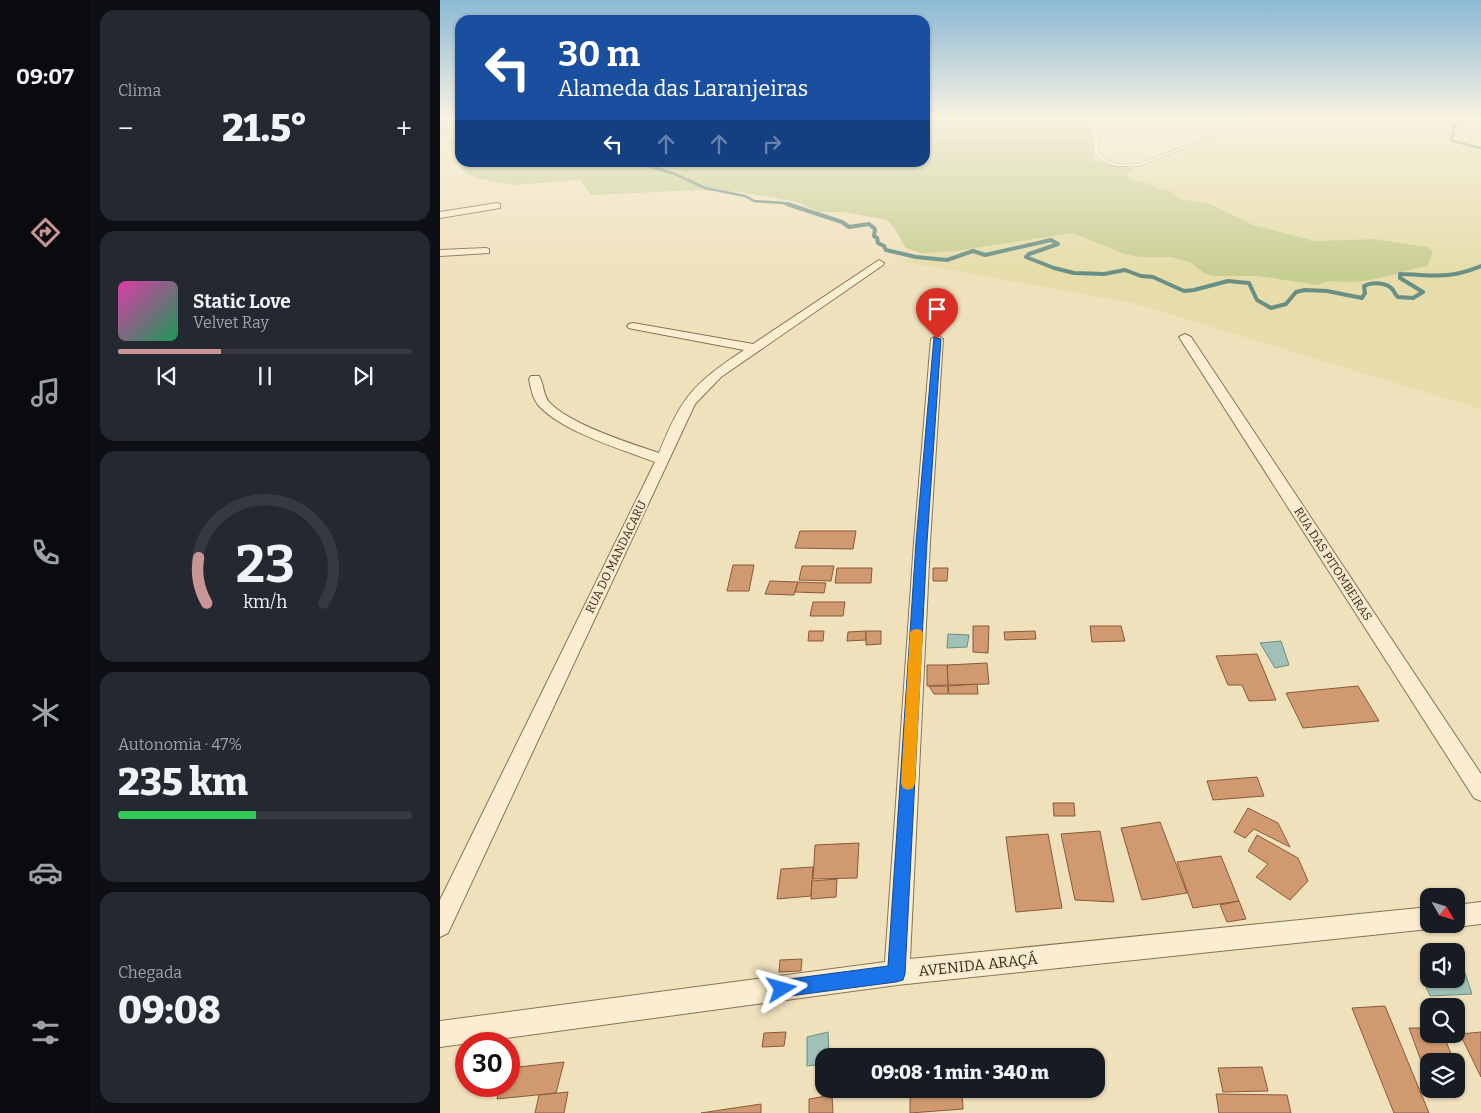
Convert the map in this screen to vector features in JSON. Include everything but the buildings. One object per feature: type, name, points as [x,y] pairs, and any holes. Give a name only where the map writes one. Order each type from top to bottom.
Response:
[{"type":"street","points":[[440,215],[497,206]]},
{"type":"street","points":[[440,253],[486,251]]},
{"type":"street","name":"RUA DO MANDACARU","points":[[440,925],[663,460],[682,412],[696,392],[717,374],[879,263]]},
{"type":"street","points":[[633,326],[754,348]]},
{"type":"street","name":"RUA DAS PITOMBEIRAS","points":[[1185,337],[1481,792]]},
{"type":"street","points":[[896,974],[922,542],[937,339]]},
{"type":"street","points":[[535,378],[540,398],[552,411],[587,429],[663,460]]},
{"type":"street","points":[[1465,915],[1481,913]]},
{"type":"street","name":"AVENIDA ARAÇÁ","points":[[440,1034],[896,974],[1420,919]]},
{"type":"shaded area","points":[[1133,170],[1481,170],[1481,409],[1133,303],[901,261]]},
{"type":"green space","points":[[463,170],[1133,170],[1128,174],[1129,179],[1170,191],[1179,199],[1210,204],[1253,225],[1315,241],[1374,239],[1427,247],[1433,252],[1427,266],[1358,282],[1329,281],[1318,285],[1258,276],[1212,276],[1204,273],[1190,262],[1171,257],[1139,257],[1122,253],[1073,233],[955,251],[921,253],[906,248],[887,220],[844,212],[820,212],[797,202],[740,192],[697,190],[591,195],[580,180],[512,185],[477,178],[465,173]]},
{"type":"water","points":[[948,634],[969,635],[967,647],[947,648]]},
{"type":"water","points":[[1281,641],[1289,665],[1275,668],[1260,643]]},
{"type":"water","points":[[1465,973],[1472,994],[1430,996],[1427,988],[1465,988]]},
{"type":"water","points":[[828,1032],[829,1048],[815,1048],[815,1065],[807,1066],[807,1037]]},
{"type":"waterway","points":[[662,170],[705,188],[745,196],[754,201],[787,204]]},
{"type":"waterway","points":[[787,204],[791,205]]},
{"type":"waterway","points":[[787,204],[842,222],[849,227],[869,224],[875,229],[874,236],[877,238],[878,243],[884,246],[886,250],[916,257],[947,260],[973,251],[985,255],[1051,240],[1058,244],[1029,254],[1026,257],[1054,268],[1074,273],[1104,274],[1125,270],[1141,276],[1153,277],[1184,291],[1228,281],[1249,283],[1257,300],[1271,308],[1286,304],[1296,292],[1305,290],[1327,291],[1362,298],[1365,293],[1364,286],[1375,283],[1387,285],[1398,297],[1413,298],[1423,292],[1400,278],[1400,274],[1449,275],[1481,266]]},
{"type":"slow traffic","points":[[908,783],[917,633]]},
{"type":"route","points":[[782,989],[896,974],[926,477],[937,339]]}]
